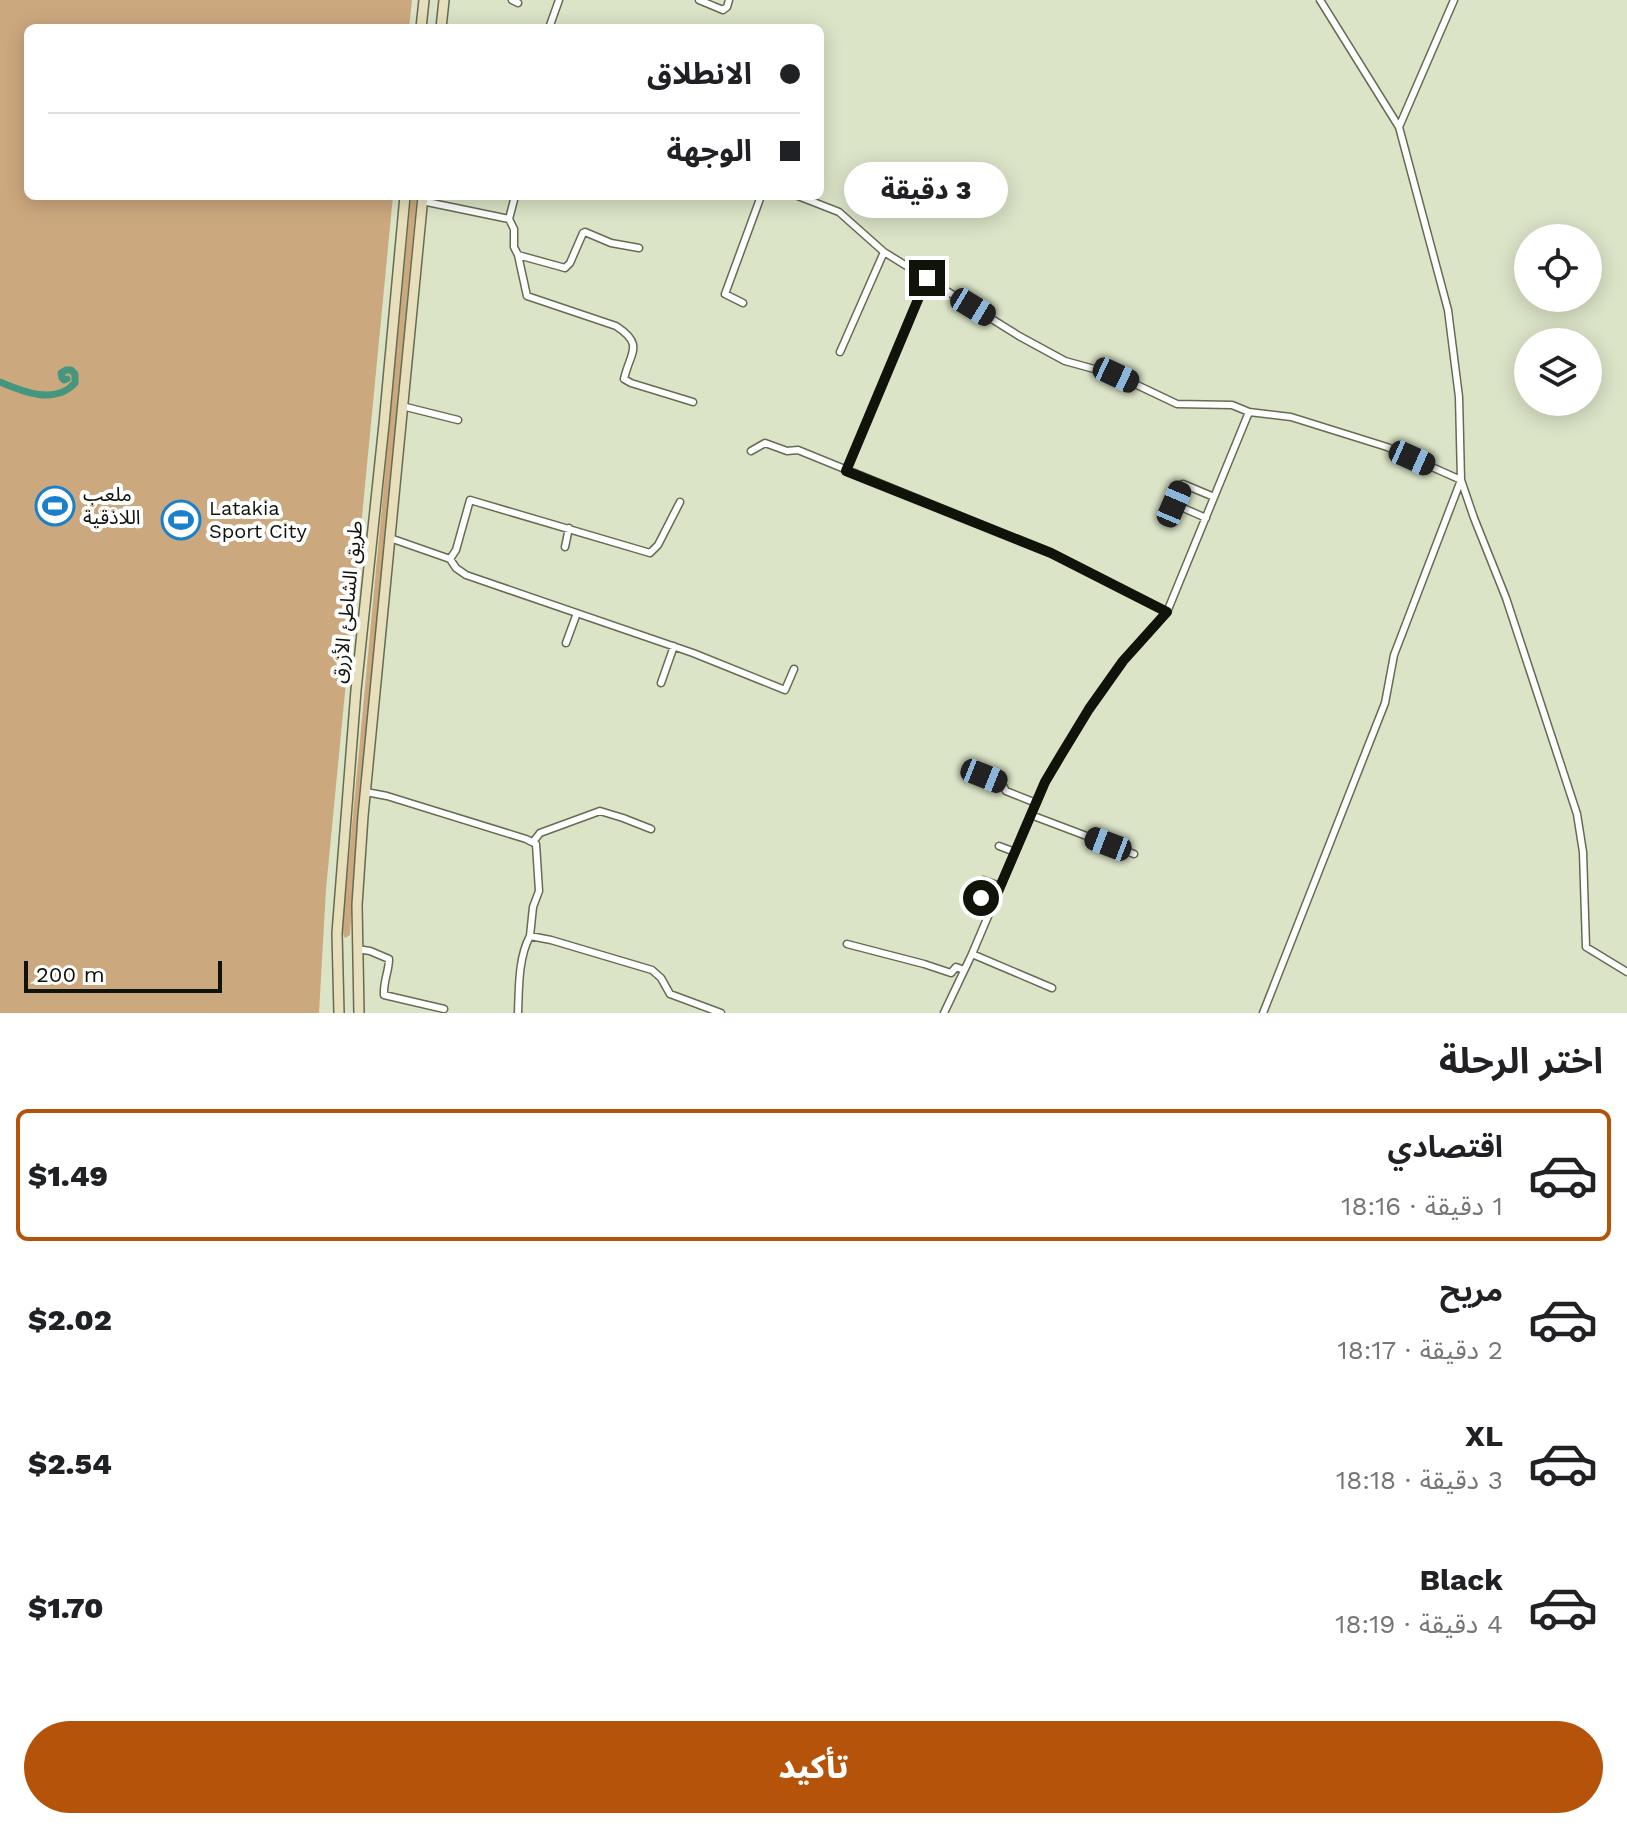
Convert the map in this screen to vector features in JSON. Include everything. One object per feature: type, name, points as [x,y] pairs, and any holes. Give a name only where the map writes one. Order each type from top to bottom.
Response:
[{"type":"main road","points":[[421,24],[424,0]]},
{"type":"main road","points":[[441,24],[444,0]]},
{"type":"main road","name":"طريق الشاطئ الأزرق","points":[[339,1013],[337,933],[350,762],[405,200]]},
{"type":"main road","name":"طريق الشاطئ الأزرق","points":[[359,1013],[357,905],[422,200]]},
{"type":"street","points":[[550,24],[559,0]]},
{"type":"street","points":[[699,0],[723,10],[729,0]]},
{"type":"street","points":[[1320,0],[1399,127],[1448,310],[1459,397],[1461,480],[1506,598],[1577,814],[1583,852],[1586,947],[1627,972]]},
{"type":"street","points":[[1399,127],[1454,0]]},
{"type":"street","points":[[430,200],[509,219]]},
{"type":"street","points":[[514,200],[509,219],[514,229],[514,247],[527,296],[616,326],[629,334],[633,343],[632,354],[624,379],[693,402]]},
{"type":"street","points":[[743,303],[725,294],[760,200]]},
{"type":"street","points":[[808,200],[839,212],[884,252],[1065,361],[1116,375],[1177,404],[1232,405],[1249,412],[1291,417],[1373,443],[1461,480]]},
{"type":"street","points":[[518,255],[565,268],[585,232],[611,243],[639,248]]},
{"type":"street","points":[[840,352],[884,252]]},
{"type":"street","points":[[846,471],[927,278]]},
{"type":"street","points":[[402,406],[458,420]]},
{"type":"street","points":[[946,1013],[1045,782],[1089,709],[1123,661],[1167,612],[1249,412]]},
{"type":"street","points":[[751,451],[765,443],[787,451],[798,450],[1051,553],[1167,612]]},
{"type":"street","points":[[1263,1013],[1385,703],[1394,655],[1461,480]]},
{"type":"street","points":[[1206,518],[1174,504],[1183,484],[1214,497]]},
{"type":"street","points":[[450,559],[456,550],[470,500],[650,553],[658,545],[680,502]]},
{"type":"street","points":[[565,547],[569,528]]},
{"type":"street","points":[[390,538],[450,559],[466,575],[674,646],[785,690],[794,669]]},
{"type":"street","points":[[566,643],[577,613]]},
{"type":"street","points":[[661,683],[674,646]]},
{"type":"street","points":[[966,768],[1002,784],[1006,791],[1036,803]]},
{"type":"street","points":[[366,792],[536,844],[539,891],[522,959],[518,1013]]},
{"type":"street","points":[[533,842],[540,833],[600,811],[651,829]]},
{"type":"street","points":[[1031,815],[1134,854]]},
{"type":"street","points":[[999,846],[1015,852]]},
{"type":"street","points":[[983,880],[1000,886]]},
{"type":"street","points":[[981,898],[993,903]]},
{"type":"street","points":[[530,936],[652,970],[670,994],[721,1013]]},
{"type":"street","points":[[847,944],[951,973],[956,967],[964,970]]},
{"type":"street","points":[[357,949],[389,959],[384,995],[444,1009]]},
{"type":"street","points":[[972,954],[1052,988]]},
{"type":"shaded area","name":"Latakia Sport City","points":[[0,0],[412,0],[409,24],[24,24],[24,200],[393,200],[326,889],[319,1013],[0,1013]]},
{"type":"shaded area","points":[[411,200],[417,200],[350,935],[345,938],[342,932]]},
{"type":"waterway","points":[[0,382],[29,393],[49,395],[67,390],[75,383],[75,374],[71,370],[61,373],[62,378],[67,379]]},
{"type":"place","name":"ملعب اللاذقية","points":[[55,506]]},
{"type":"place","name":"Latakia Sport City","points":[[181,520]]},
{"type":"route","points":[[927,278],[846,471],[1051,553],[1167,612],[1123,661],[1061,755],[1045,782],[993,903],[981,898]]}]
